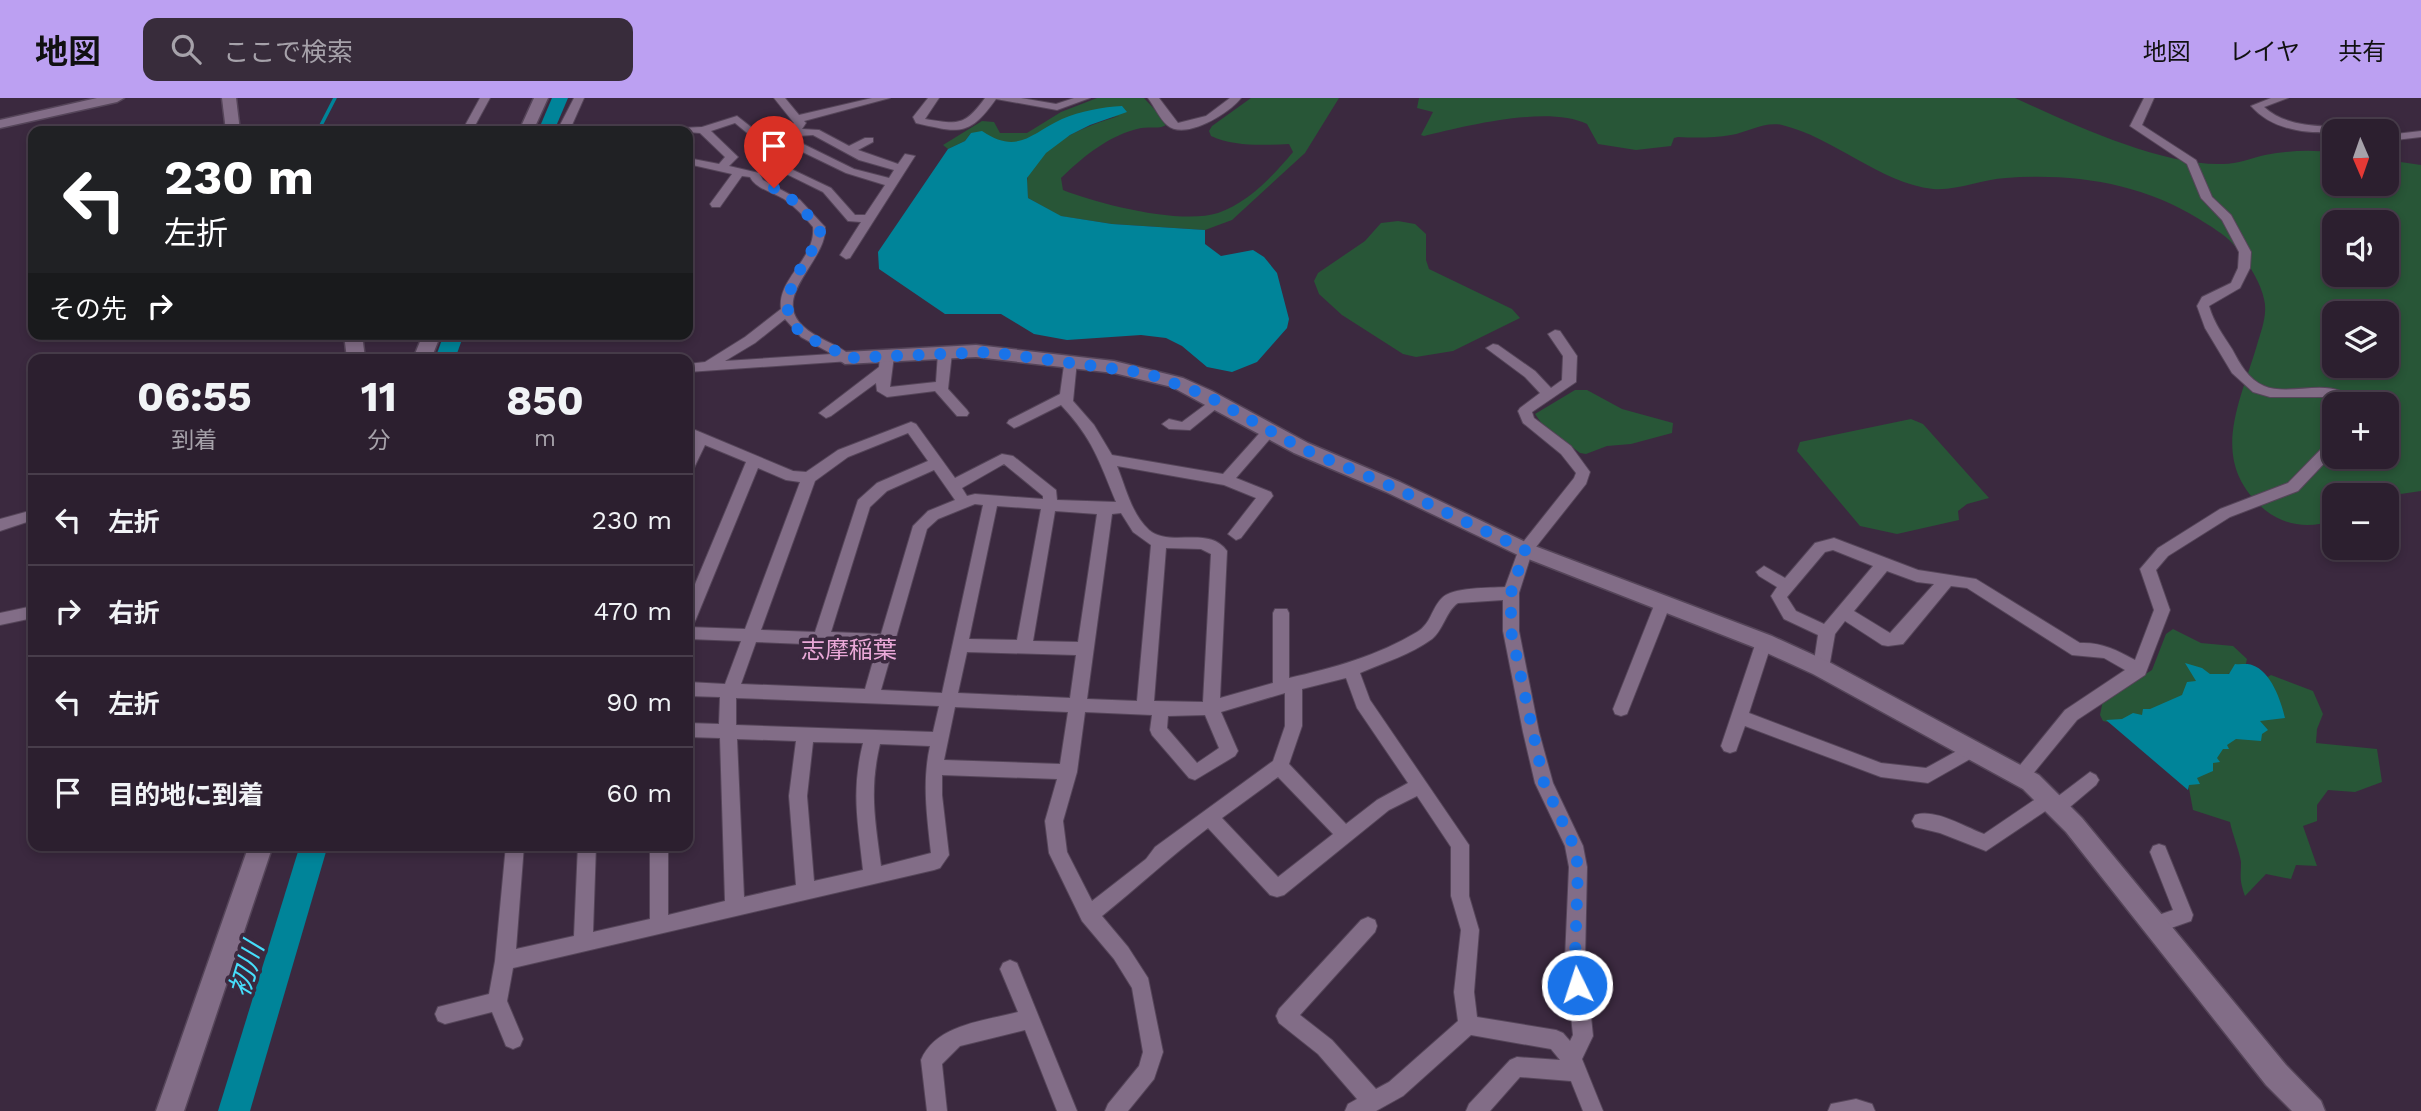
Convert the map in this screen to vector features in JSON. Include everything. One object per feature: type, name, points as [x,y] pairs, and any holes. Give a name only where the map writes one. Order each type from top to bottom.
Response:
[{"type":"street","points":[[0,124],[117,98]]},
{"type":"street","points":[[229,98],[232,126]]},
{"type":"street","points":[[470,126],[485,98]]},
{"type":"street","points":[[528,126],[541,98]]},
{"type":"street","points":[[566,126],[579,98]]},
{"type":"street","points":[[755,175],[792,137],[800,123],[779,98]]},
{"type":"street","points":[[797,119],[885,98]]},
{"type":"street","points":[[934,98],[919,117],[920,121],[961,127],[974,123],[991,98]]},
{"type":"street","points":[[1000,98],[1057,107],[1085,98]]},
{"type":"street","points":[[1153,98],[1172,124],[1177,126],[1215,115],[1225,110],[1236,98]]},
{"type":"street","points":[[2149,98],[2136,126],[2192,162],[2207,198],[2227,218],[2245,252],[2244,268],[2236,285],[2207,300],[2203,306],[2204,315],[2216,337],[2247,382],[2269,392],[2330,392]]},
{"type":"street","points":[[2283,98],[2256,106],[2292,127],[2322,129]]},
{"type":"street","points":[[693,130],[737,119],[778,152]]},
{"type":"street","points":[[703,130],[732,157],[721,168]]},
{"type":"street","points":[[792,137],[815,132],[863,158],[901,168]]},
{"type":"street","points":[[2399,137],[2421,134]]},
{"type":"street","points":[[792,137],[850,171],[892,183]]},
{"type":"street","points":[[848,151],[869,140]]},
{"type":"street","points":[[846,255],[909,156]]},
{"type":"street","points":[[693,162],[755,175]]},
{"type":"street","points":[[768,162],[827,190],[852,218],[868,219]]},
{"type":"street","points":[[716,204],[739,172]]},
{"type":"street","points":[[755,175],[758,182],[774,188],[797,203],[820,229],[820,236],[788,294],[787,311],[800,332],[838,351],[845,358]]},
{"type":"street","points":[[706,367],[750,340],[787,311]]},
{"type":"street","points":[[1555,334],[1570,356],[1572,365],[1569,382],[1532,402],[1525,411],[1528,420],[1566,450],[1583,472],[1581,480],[1525,550],[1511,593],[1511,631],[1544,783],[1574,846],[1578,867],[1575,959],[1583,1036],[1574,1065]]},
{"type":"street","points":[[1493,348],[1530,374],[1549,394]]},
{"type":"street","points":[[693,368],[845,358],[886,363],[945,353],[1004,353],[1146,373],[1177,382],[1301,448],[1393,487],[1525,550],[1764,642],[1821,668],[2022,775],[2054,803],[2276,1075],[2311,1111]]},
{"type":"street","points":[[940,388],[943,386],[945,353]]},
{"type":"street","points":[[1070,361],[1066,402],[1085,421],[1108,459],[1123,507],[1145,535],[1159,541],[1209,542],[1219,551],[1211,708],[1229,751],[1195,773],[1158,730],[1153,708],[1159,541]]},
{"type":"street","points":[[886,363],[882,388],[887,392],[940,388]]},
{"type":"street","points":[[826,413],[886,363]]},
{"type":"street","points":[[940,388],[962,413]]},
{"type":"street","points":[[1014,423],[1066,397]]},
{"type":"street","points":[[1169,424],[1185,427],[1217,401]]},
{"type":"street","points":[[735,907],[727,700],[809,478],[834,458],[911,428],[964,502]]},
{"type":"street","points":[[1226,480],[1270,430]]},
{"type":"street","points":[[694,434],[791,476],[809,478]]},
{"type":"street","points":[[2022,775],[2071,715],[2139,670],[2162,610],[2147,569],[2163,552],[2225,513],[2293,487],[2322,457]]},
{"type":"street","points":[[953,486],[1002,459],[1008,460],[1051,494],[1024,647]]},
{"type":"street","points":[[1108,459],[1226,480],[1266,496],[1236,534]]},
{"type":"street","points":[[693,607],[754,460]]},
{"type":"street","points":[[821,638],[863,504],[882,486],[937,463]]},
{"type":"street","points":[[872,696],[920,526],[933,515],[964,502],[991,500],[1105,509],[1123,507]]},
{"type":"street","points":[[505,961],[933,862],[940,855],[933,795],[934,767],[991,500]]},
{"type":"street","points":[[1105,509],[1068,772],[1054,821],[1058,853],[1089,915],[1121,953],[1141,985],[1153,1052],[1147,1072],[1115,1111]]},
{"type":"street","points":[[0,525],[28,517]]},
{"type":"street","points":[[1827,632],[1790,615],[1779,596],[1820,547],[1834,544],[1917,576],[1970,583],[2069,645],[2078,649],[2108,653],[2139,670]]},
{"type":"street","points":[[1821,668],[1827,632],[1884,564]]},
{"type":"street","points":[[1764,572],[1787,586]]},
{"type":"street","points":[[1843,612],[1888,640],[1898,639],[1947,580]]},
{"type":"street","points":[[693,689],[1153,708],[1211,708],[1287,685],[1351,670],[1424,636],[1435,626],[1442,608],[1455,597],[1511,593]]},
{"type":"street","points":[[1621,709],[1663,603]]},
{"type":"street","points":[[0,620],[28,613]]},
{"type":"street","points":[[1089,915],[1152,865],[1161,853],[1279,766],[1287,753],[1295,727],[1287,685],[1281,613]]},
{"type":"street","points":[[693,633],[886,641]]},
{"type":"street","points":[[1730,746],[1764,642]]},
{"type":"street","points":[[961,645],[1085,649]]},
{"type":"street","points":[[1351,670],[1363,703],[1418,787],[1457,836],[1462,852],[1460,896],[1470,930],[1464,992],[1468,1026]]},
{"type":"street","points":[[1740,717],[1881,770],[1928,776],[1973,749]]},
{"type":"street","points":[[693,730],[940,739]]},
{"type":"street","points":[[805,734],[798,796],[806,891]]},
{"type":"street","points":[[873,736],[864,773],[863,793],[873,876]]},
{"type":"street","points":[[1279,766],[1345,835]]},
{"type":"street","points":[[934,767],[1068,772]]},
{"type":"street","points":[[1921,821],[1941,825],[1986,844],[2090,780]]},
{"type":"street","points":[[1209,817],[1277,889],[1383,805],[1418,787]]},
{"type":"street","points":[[170,1111],[259,851]]},
{"type":"street","points":[[513,1039],[497,1001],[505,961],[514,851]]},
{"type":"street","points":[[583,944],[587,851]]},
{"type":"street","points":[[659,851],[659,926]]},
{"type":"street","points":[[2154,925],[2184,915],[2159,852]]},
{"type":"street","points":[[1368,926],[1286,1016],[1325,1047],[1364,1106],[1396,1089],[1468,1026]]},
{"type":"street","points":[[1010,969],[1067,1111]]},
{"type":"street","points":[[450,1013],[497,1001]]},
{"type":"street","points":[[937,1111],[931,1060],[955,1038],[1030,1019]]},
{"type":"street","points":[[1468,1026],[1556,1040],[1574,1065],[1593,1111]]},
{"type":"street","points":[[1476,1111],[1508,1073],[1517,1067],[1574,1065]]},
{"type":"street","points":[[1838,1111],[1865,1111]]},
{"type":"green space","points":[[1097,98],[1144,98],[1168,124],[1129,131],[1098,147],[1061,178],[1063,190],[1118,207],[1162,215],[1202,216],[1218,213],[1250,196],[1293,152],[1289,144],[1250,144],[1220,140],[1211,136],[1209,131],[1212,126],[1251,98],[1339,98],[1305,153],[1232,220],[1205,230],[1112,224],[1060,216],[1028,198],[1028,176],[1044,154],[1080,130],[1119,116],[1043,130],[1032,138],[1015,143],[971,133],[965,141],[948,149],[943,145],[982,121],[994,122],[1000,133],[1027,133],[1061,112]]},
{"type":"green space","points":[[1419,98],[2015,98],[2063,120],[2145,151],[2199,163],[2229,164],[2265,155],[2322,152],[2322,196],[2399,196],[2399,162],[2421,165],[2421,491],[2399,494],[2399,483],[2322,483],[2322,523],[2289,523],[2265,510],[2248,491],[2237,472],[2233,452],[2237,411],[2264,322],[2265,305],[2262,292],[2256,277],[2229,240],[2199,219],[2154,197],[2106,183],[2056,177],[1997,179],[1933,189],[1894,178],[1820,139],[1776,124],[1725,136],[1678,137],[1674,138],[1671,146],[1636,150],[1598,144],[1587,124],[1551,116],[1506,119],[1421,135],[1433,112],[1417,108]]},
{"type":"green space","points":[[1398,221],[1415,224],[1426,234],[1426,260],[1429,269],[1512,309],[1520,318],[1453,351],[1416,357],[1403,354],[1342,315],[1319,294],[1314,281],[1318,273],[1365,241],[1381,223]]},
{"type":"green space","points":[[1575,390],[1587,390],[1622,409],[1673,423],[1672,433],[1631,444],[1607,446],[1586,454],[1580,453],[1542,424],[1535,414]]},
{"type":"green space","points":[[1911,419],[1923,424],[1989,498],[1967,504],[1958,511],[1959,520],[1897,534],[1860,526],[1797,451],[1800,442]]},
{"type":"green space","points":[[2173,629],[2201,643],[2233,646],[2247,659],[2245,668],[2199,684],[2167,708],[2116,724],[2103,721],[2100,715],[2103,700],[2152,670],[2166,634]]},
{"type":"green space","points":[[2271,675],[2313,691],[2323,714],[2317,729],[2316,743],[2377,749],[2382,782],[2355,792],[2328,790],[2317,805],[2317,821],[2303,826],[2317,866],[2296,865],[2291,879],[2266,874],[2245,896],[2241,882],[2241,862],[2230,822],[2193,810],[2187,778],[2261,681]]},
{"type":"water","points":[[1122,106],[1127,112],[1070,135],[1046,153],[1027,178],[1028,198],[1061,216],[1112,224],[1205,230],[1205,244],[1221,256],[1253,250],[1264,257],[1277,273],[1289,319],[1287,328],[1257,362],[1232,372],[1207,367],[1182,346],[1166,338],[1141,335],[1067,340],[1034,334],[1001,314],[945,314],[879,269],[878,252],[948,149],[965,141],[971,133],[982,131],[994,138],[1015,142],[1076,114]]},
{"type":"water","points":[[2185,663],[2202,668],[2210,674],[2229,674],[2235,664],[2250,664],[2259,668],[2274,687],[2285,718],[2260,721],[2268,730],[2262,734],[2261,741],[2236,739],[2227,745],[2229,749],[2223,749],[2217,758],[2220,762],[2213,763],[2213,771],[2197,778],[2200,784],[2189,785],[2188,790],[2106,720],[2122,719],[2133,713],[2142,715],[2143,709],[2150,709],[2182,695],[2187,682],[2196,681]]},
{"type":"waterway","points":[[321,126],[335,98]]},
{"type":"waterway","name":"初川","points":[[548,126],[560,98]]},
{"type":"waterway","name":"初川","points":[[447,354],[452,340]]},
{"type":"waterway","name":"初川","points":[[234,1111],[312,851]]},
{"type":"district","name":"志摩稲葉","points":[[849,650]]},
{"type":"route","points":[[774,188],[797,203],[820,229],[820,236],[788,294],[785,305],[789,316],[800,332],[838,351],[845,358],[990,352],[1146,373],[1177,382],[1206,395],[1301,448],[1393,487],[1525,550],[1511,593],[1511,631],[1544,783],[1574,846],[1578,867],[1575,959],[1577,985]]}]
